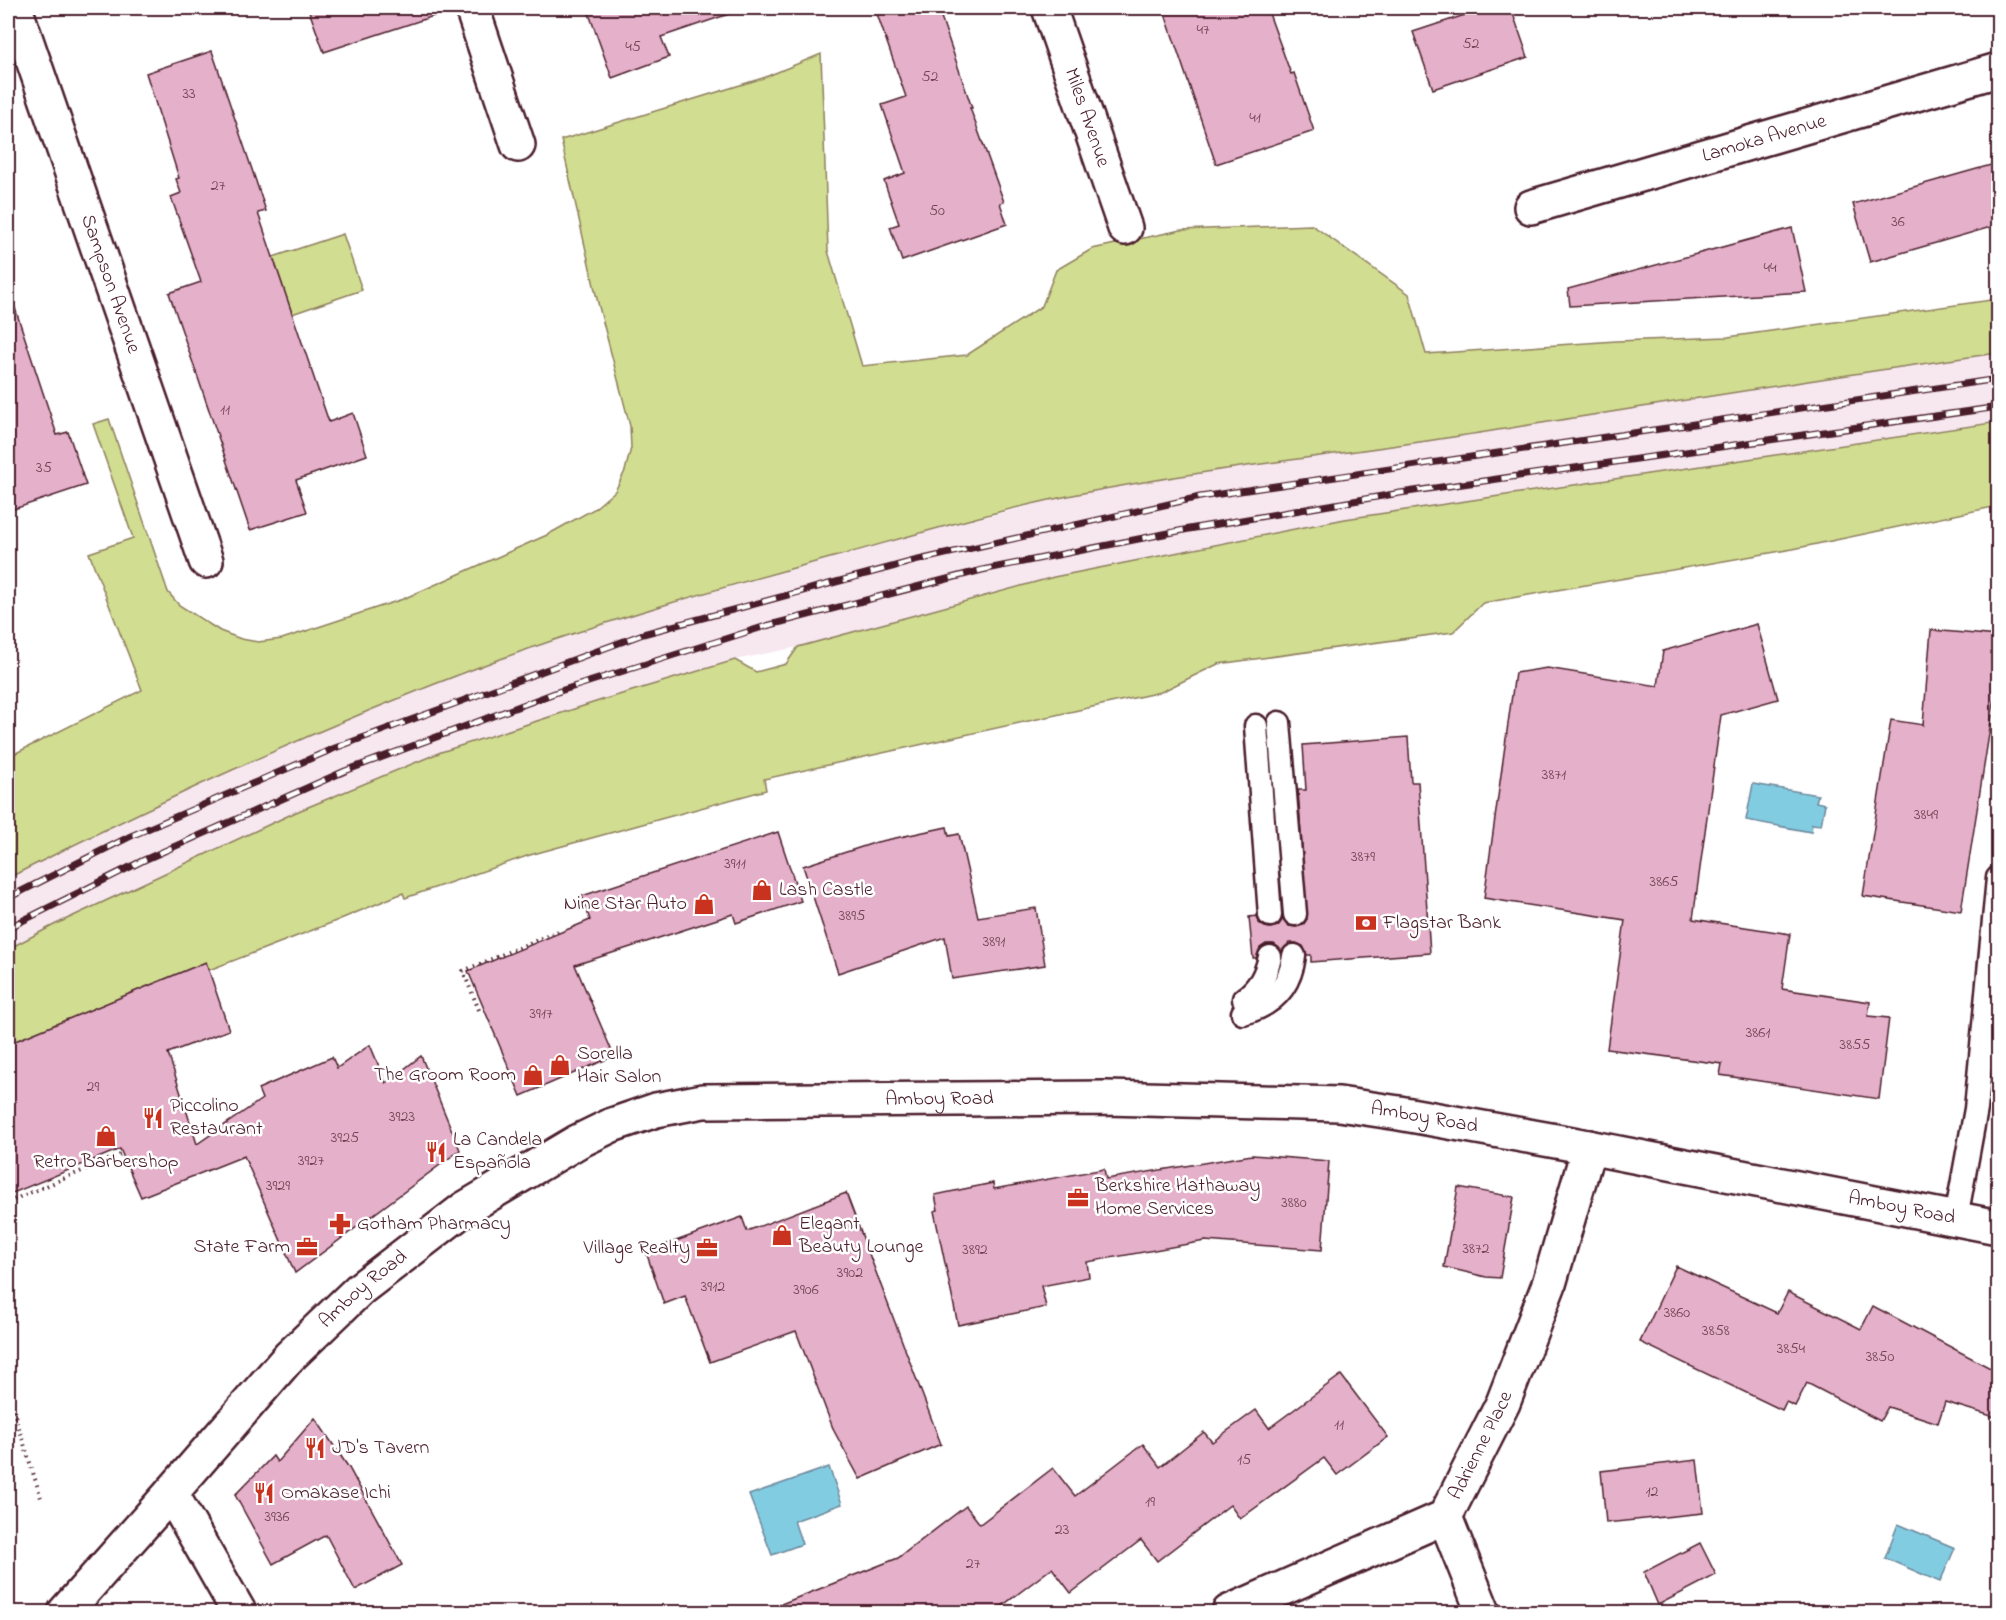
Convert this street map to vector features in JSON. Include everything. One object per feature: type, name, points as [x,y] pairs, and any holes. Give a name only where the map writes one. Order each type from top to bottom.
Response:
[{"type":"street","name":"Sampson Avenue","points":[[15,8],[206,561]]},
{"type":"street","points":[[472,8],[518,145]]},
{"type":"street","name":"Miles Avenue","points":[[1049,8],[1125,228]]},
{"type":"street","name":"Lamoka Avenue","points":[[1531,207],[1998,70]]},
{"type":"street","name":"Amboy Road","points":[[65,1612],[289,1357],[360,1289],[464,1209],[577,1142],[612,1125],[656,1110],[703,1101],[752,1099],[1106,1098],[1339,1104],[1589,1147],[1998,1227]]},
{"type":"street","name":"Adrienne Place","points":[[1229,1612],[1445,1517],[1503,1403],[1545,1295],[1589,1147]]},
{"type":"street","points":[[171,1493],[239,1612]]},
{"type":"street","points":[[1445,1517],[1483,1612]]},
{"type":"lane","points":[[1279,723],[1295,914]]},
{"type":"lane","points":[[1256,726],[1270,915]]},
{"type":"lane","points":[[1956,1218],[1976,1109],[1998,878]]},
{"type":"lane","points":[[1270,957],[1267,974],[1244,1006],[1258,1009],[1272,999],[1291,973],[1294,956]]},
{"type":"path","points":[[479,1010],[463,971],[558,930]]},
{"type":"path","points":[[8,1202],[120,1155]]},
{"type":"path","points":[[8,1393],[41,1498]]},
{"type":"shaded area","points":[[1998,353],[1998,422],[1345,519],[909,616],[798,647],[735,660],[441,752],[296,812],[54,925],[8,949],[8,878],[212,778],[363,713],[497,660],[652,609],[929,531],[1081,493],[1262,463],[1452,437]]},
{"type":"green space","points":[[821,54],[828,251],[862,366],[967,355],[1042,306],[1056,270],[1092,249],[1181,230],[1312,225],[1409,294],[1426,354],[1616,341],[1728,337],[1998,299],[1998,353],[1453,437],[1129,484],[1052,499],[961,522],[665,605],[492,662],[247,763],[8,878],[8,757],[142,690],[89,553],[133,538],[93,424],[109,419],[168,592],[179,605],[220,631],[241,639],[258,642],[282,639],[403,599],[547,535],[594,509],[615,491],[625,471],[631,448],[630,426],[597,299],[561,140],[763,78]]},
{"type":"green space","points":[[343,234],[362,290],[292,314],[273,257]]},
{"type":"green space","points":[[1998,422],[1998,506],[1793,549],[1483,603],[1453,632],[1218,664],[1161,692],[764,779],[766,790],[530,855],[405,898],[403,893],[209,970],[206,962],[8,1044],[8,949],[54,925],[296,812],[441,752],[602,700],[735,660],[756,672],[786,664],[798,647],[1054,577],[1345,519]]},
{"type":"water","points":[[1753,784],[1818,795],[1816,802],[1825,804],[1821,825],[1812,824],[1811,832],[1746,820]]},
{"type":"water","points":[[829,1467],[842,1504],[794,1521],[802,1544],[772,1555],[749,1495]]},
{"type":"water","points":[[1898,1524],[1955,1548],[1940,1582],[1885,1558]]},
{"type":"building","points":[[308,8],[436,8],[437,15],[324,52]]},
{"type":"building","points":[[587,8],[728,8],[729,14],[661,37],[669,57],[612,78]]},
{"type":"building","points":[[875,8],[938,8],[972,108],[970,108],[1004,202],[1000,203],[1007,224],[902,261],[890,227],[899,224],[884,181],[905,173],[882,105],[906,97]]},
{"type":"building","points":[[1163,8],[1267,8],[1291,74],[1294,73],[1314,131],[1216,164]]},
{"type":"building","points":[[1486,8],[1511,8],[1528,57],[1433,89],[1413,32]]},
{"type":"building","points":[[212,51],[266,211],[258,213],[329,422],[353,413],[367,455],[296,480],[307,512],[250,530],[169,293],[201,282],[171,197],[181,193],[176,179],[179,178],[146,73]]},
{"type":"building","points":[[1998,163],[1998,225],[1870,262],[1853,204]]},
{"type":"building","points":[[1792,228],[1806,292],[1570,306],[1568,289]]},
{"type":"building","points":[[15,308],[57,435],[68,432],[86,485],[8,511],[8,310]]},
{"type":"building","points":[[1757,624],[1778,699],[1721,715],[1693,919],[1790,934],[1782,989],[1870,1002],[1868,1016],[1889,1018],[1879,1099],[1720,1075],[1722,1064],[1607,1049],[1625,920],[1484,898],[1515,673],[1547,668],[1658,686],[1663,651]]},
{"type":"building","points":[[1931,630],[1998,636],[1998,689],[1996,690],[1961,911],[1863,896],[1891,720],[1923,725]]},
{"type":"building","points":[[1408,737],[1411,782],[1418,782],[1430,953],[1311,962],[1311,955],[1307,955],[1303,946],[1289,943],[1282,951],[1274,944],[1266,944],[1260,948],[1256,958],[1253,958],[1249,917],[1257,916],[1259,923],[1270,928],[1278,926],[1283,919],[1289,926],[1296,927],[1303,925],[1307,919],[1298,790],[1306,790],[1303,745]]},
{"type":"building","points":[[947,827],[949,836],[959,834],[978,917],[1036,908],[1045,965],[952,979],[945,937],[838,973],[803,866],[877,842]]},
{"type":"building","points":[[778,832],[801,901],[736,923],[733,914],[575,965],[614,1056],[521,1096],[468,971],[590,920],[582,896]]},
{"type":"building","points":[[206,962],[229,1030],[168,1053],[197,1144],[262,1099],[258,1089],[332,1057],[337,1068],[370,1045],[386,1083],[421,1056],[460,1150],[295,1273],[244,1156],[141,1197],[120,1149],[8,1195],[8,1044]]},
{"type":"building","points":[[1252,1155],[1329,1161],[1322,1250],[1205,1241],[1087,1262],[1089,1277],[1041,1286],[1046,1307],[958,1325],[934,1211],[938,1210],[935,1195],[993,1183],[994,1189],[1104,1169],[1106,1179]]},
{"type":"building","points":[[1458,1187],[1514,1197],[1500,1278],[1444,1267]]},
{"type":"building","points":[[846,1193],[941,1444],[860,1479],[834,1431],[796,1331],[710,1362],[685,1296],[664,1304],[647,1255],[666,1248],[665,1245],[742,1217],[747,1231]]},
{"type":"building","points":[[1676,1266],[1777,1313],[1788,1292],[1861,1329],[1873,1306],[1998,1372],[1998,1418],[1945,1402],[1938,1423],[1888,1407],[1880,1421],[1807,1383],[1795,1406],[1786,1402],[1782,1410],[1640,1342]]},
{"type":"building","points":[[1341,1375],[1388,1437],[1337,1475],[1324,1458],[1240,1519],[1230,1505],[1157,1561],[1141,1540],[1071,1593],[1052,1568],[994,1612],[767,1612],[766,1610],[898,1558],[966,1506],[980,1524],[1053,1468],[1075,1496],[1143,1444],[1160,1467],[1204,1432],[1212,1442],[1256,1410],[1269,1428]]},
{"type":"building","points":[[315,1418],[349,1468],[402,1565],[355,1590],[326,1535],[273,1564],[235,1495],[273,1456],[277,1462]]},
{"type":"building","points":[[1697,1460],[1703,1513],[1606,1523],[1601,1471]]},
{"type":"building","points":[[1700,1543],[1716,1575],[1658,1605],[1644,1572]]},
{"type":"railway","points":[[8,898],[131,836],[335,748],[643,634],[914,561],[1200,497],[1998,379]]},
{"type":"railway","points":[[8,928],[144,860],[345,771],[560,691],[766,626],[982,570],[1189,529],[1400,493],[1998,407]]},
{"type":"place","name":"Lash Castle","points":[[762,890]]},
{"type":"place","name":"Nine Star Auto","points":[[704,904]]},
{"type":"place","name":"Flagstar Bank","points":[[1366,923]]},
{"type":"place","name":"Sorella Hair Salon","points":[[560,1065]]},
{"type":"place","name":"The Groom Room","points":[[533,1075]]},
{"type":"place","name":"Piccolino Restaurant","points":[[153,1118]]},
{"type":"place","name":"Retro Barbershop","points":[[106,1136]]},
{"type":"place","name":"La Candela Española","points":[[436,1152]]},
{"type":"place","name":"Berkshire Hathaway Home Services","points":[[1078,1198]]},
{"type":"place","name":"Gotham Pharmacy","points":[[340,1224]]},
{"type":"place","name":"Elegant Beauty Lounge","points":[[782,1235]]},
{"type":"place","name":"State Farm","points":[[307,1247]]},
{"type":"place","name":"Village Realty","points":[[707,1248]]},
{"type":"place","name":"JD's Tavern","points":[[315,1448]]},
{"type":"place","name":"Omakase Ichi","points":[[264,1493]]}]
